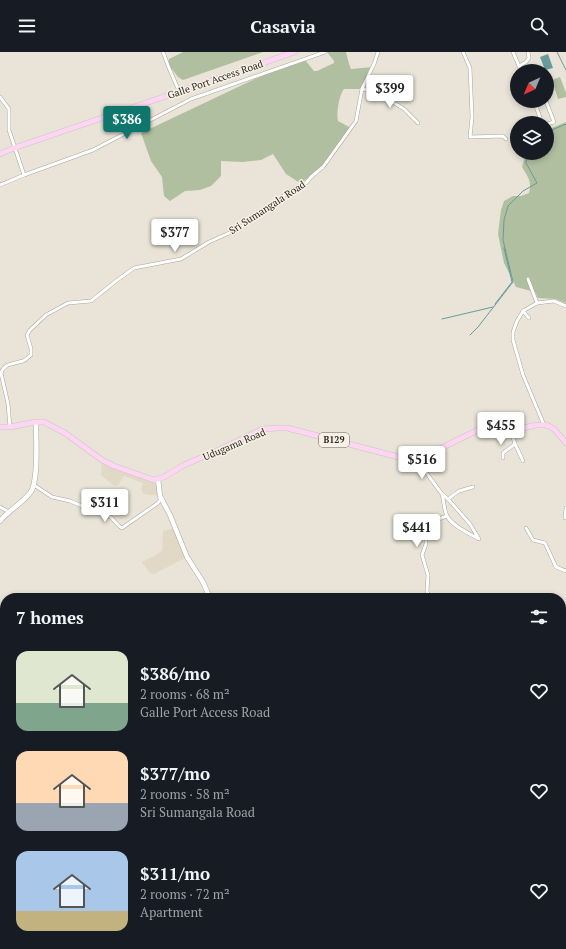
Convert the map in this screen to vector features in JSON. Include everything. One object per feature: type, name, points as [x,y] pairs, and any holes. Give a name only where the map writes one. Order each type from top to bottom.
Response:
[{"type":"main road","name":"Galle Port Access Road","points":[[0,154],[295,52]]},
{"type":"main road","points":[[0,521],[30,493],[34,485],[36,471],[36,422]]},
{"type":"main road","points":[[0,427],[44,422],[58,429],[102,460],[146,478],[154,480],[158,479],[160,496],[170,515],[187,557],[203,582],[208,593]]},
{"type":"main road","name":"Udugama Road","points":[[158,479],[184,465],[252,434],[271,428],[288,428],[402,458],[418,459],[478,430],[510,431],[536,425],[544,425]]},
{"type":"main road","points":[[544,425],[550,426],[555,430],[566,443]]},
{"type":"street","points":[[163,52],[179,91]]},
{"type":"street","points":[[0,185],[24,174],[93,150],[191,100],[325,52]]},
{"type":"street","name":"Sri Sumangala Road","points":[[10,427],[8,404],[1,373],[3,368],[6,366],[24,360],[31,355],[32,349],[27,335],[30,330],[46,315],[68,303],[91,301],[116,280],[134,268],[181,259],[209,242],[238,229],[290,191],[306,183],[323,167],[356,122],[362,89],[373,67],[378,52]]},
{"type":"street","points":[[463,52],[470,68],[472,117],[470,137],[503,136],[506,139]]},
{"type":"street","points":[[513,52],[518,64]]},
{"type":"street","points":[[523,64],[528,61],[528,52]]},
{"type":"street","points":[[362,89],[375,91],[387,98],[404,109],[418,123]]},
{"type":"street","points":[[0,97],[9,109],[9,130],[24,174]]},
{"type":"street","points":[[528,279],[537,303]]},
{"type":"street","points":[[544,425],[523,375],[513,340],[513,332],[523,311],[537,303],[554,301],[566,306]]},
{"type":"street","points":[[523,311],[529,318]]},
{"type":"street","points":[[510,431],[523,461]]},
{"type":"street","points":[[503,458],[502,453],[515,444]]},
{"type":"street","points":[[418,459],[442,494],[470,524],[479,539],[465,532],[451,522],[447,516],[442,494]]},
{"type":"street","points":[[34,485],[52,497],[70,501],[94,511],[105,511],[122,528],[158,503],[160,496]]},
{"type":"street","points":[[448,499],[459,491],[472,487]]},
{"type":"street","points":[[0,507],[9,512]]},
{"type":"street","points":[[565,518],[566,508]]},
{"type":"street","points":[[428,593],[428,575],[422,554],[426,544],[426,535],[433,521],[447,516]]},
{"type":"street","points":[[526,528],[533,540],[545,543],[556,567],[566,571]]},
{"type":"shaded area","points":[[102,460],[158,479],[160,496],[144,494],[141,490],[143,483],[124,476],[118,485],[113,485],[101,475]]},
{"type":"shaded area","points":[[176,528],[187,557],[154,574],[150,573],[142,562],[158,554],[162,550],[163,531]]},
{"type":"green space","points":[[183,52],[263,52],[183,80],[178,77],[168,64],[169,59]]},
{"type":"green space","points":[[327,52],[346,52],[351,69],[373,67],[362,89],[344,89],[342,92],[338,105],[338,121],[351,128],[323,167],[300,183],[286,174],[273,154],[261,160],[243,162],[221,161],[221,176],[211,186],[200,190],[185,191],[170,201],[164,196],[162,177],[151,161],[141,133],[272,71],[305,60],[314,71],[317,71],[334,63]]},
{"type":"green space","points":[[560,77],[566,97],[558,99],[554,86],[554,79]]},
{"type":"green space","points":[[566,122],[566,303],[555,299],[538,298],[535,292],[516,287],[504,263],[498,234],[501,210],[504,201],[513,196],[521,196],[529,193],[530,182],[522,167],[524,160],[554,160],[554,127]]},
{"type":"water","points":[[548,54],[552,64],[543,64],[540,57]]},
{"type":"waterway","points":[[557,52],[566,70]]},
{"type":"waterway","points":[[554,129],[566,124]]},
{"type":"waterway","points":[[470,335],[513,282],[503,240],[504,220],[508,206],[523,191],[537,183],[526,163],[526,160]]},
{"type":"waterway","points":[[495,304],[512,282],[504,248]]},
{"type":"waterway","points":[[442,319],[493,307]]}]
